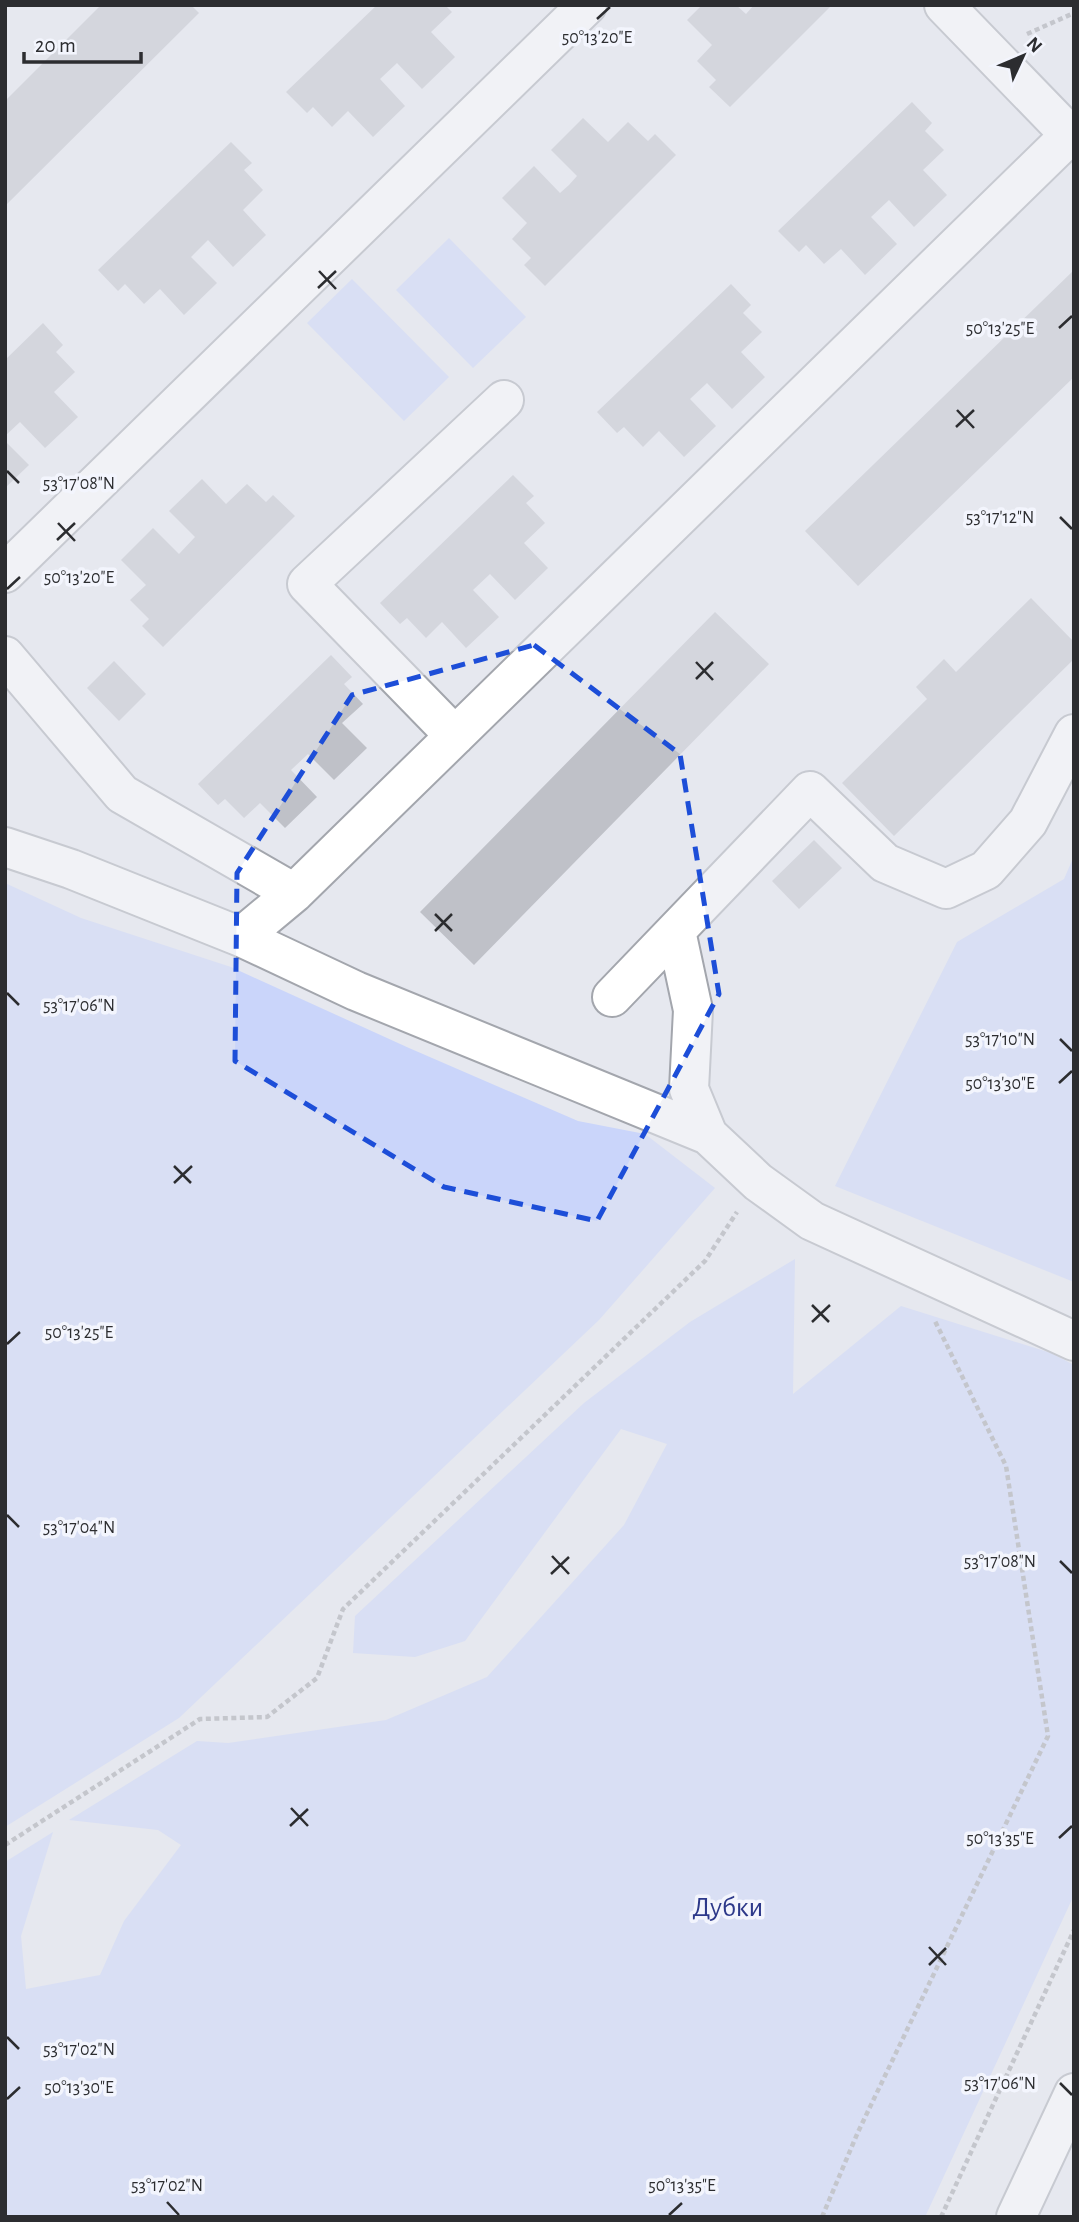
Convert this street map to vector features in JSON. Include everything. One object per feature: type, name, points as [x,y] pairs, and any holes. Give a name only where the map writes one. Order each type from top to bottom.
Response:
[{"type":"main road","points":[[5,573],[587,5]]},
{"type":"main road","points":[[241,937],[294,893],[1072,136],[944,5]]},
{"type":"main road","points":[[455,736],[307,584],[504,400]]},
{"type":"main road","points":[[5,656],[122,794],[294,893]]},
{"type":"main road","points":[[612,997],[810,791],[885,863],[946,890],[986,870],[1028,822],[1074,734]]},
{"type":"main road","points":[[5,847],[71,869],[241,937],[356,991],[708,1135],[758,1182],[812,1221],[1074,1341]]},
{"type":"main road","points":[[676,931],[693,1010],[690,1088],[708,1135]]},
{"type":"main road","points":[[1016,2217],[1074,2093]]},
{"type":"path","points":[[989,52],[1074,13]]},
{"type":"path","points":[[5,1845],[200,1720],[267,1717],[317,1678],[343,1609],[705,1261],[758,1182]]},
{"type":"path","points":[[822,2217],[858,2132],[1048,1737],[1006,1465],[906,1264]]},
{"type":"path","points":[[941,2217],[1074,1930]]},
{"type":"highlighted area","points":[[534,645],[680,754],[719,994],[597,1221],[444,1187],[235,1061],[237,873],[352,695]]},
{"type":"green space","points":[[449,238],[526,317],[473,368],[396,290]]},
{"type":"green space","points":[[352,279],[449,377],[404,421],[307,323]]},
{"type":"green space","points":[[1074,856],[1074,1282],[835,1186],[957,942],[1064,879]]},
{"type":"green space","points":[[5,883],[81,918],[231,967],[578,1121],[645,1134],[715,1188],[599,1320],[179,1718],[5,1827]]},
{"type":"green space","name":"Дубки","points":[[795,1259],[793,1394],[901,1306],[1051,1353],[1074,1365],[1074,1895],[925,2217],[5,2217],[5,1862],[53,1832],[21,1936],[26,1989],[100,1975],[124,1921],[181,1845],[158,1830],[69,1820],[197,1741],[228,1743],[386,1720],[487,1677],[624,1525],[667,1444],[621,1429],[465,1641],[415,1657],[353,1653],[355,1616],[584,1403],[690,1322]]},
{"type":"building","points":[[101,5],[191,5],[199,13],[5,206],[5,101]]},
{"type":"building","points":[[377,5],[445,5],[452,12],[431,32],[455,57],[422,89],[397,63],[380,79],[405,106],[373,137],[348,111],[332,127],[313,107],[307,113],[286,92]]},
{"type":"building","points":[[702,5],[736,5],[746,14],[754,5],[832,5],[730,107],[709,87],[716,80],[697,61],[712,45],[687,20]]},
{"type":"building","points":[[912,102],[932,123],[925,131],[944,150],[923,170],[947,195],[914,227],[889,200],[871,217],[897,244],[865,275],[841,249],[824,264],[806,245],[799,252],[778,231]]},
{"type":"building","points":[[583,118],[608,142],[628,122],[648,141],[655,134],[676,155],[545,286],[524,265],[531,258],[512,239],[527,223],[502,198],[534,166],[560,193],[569,185],[577,176],[551,150]]},
{"type":"building","points":[[231,142],[252,163],[244,170],[263,190],[243,210],[266,235],[233,267],[208,240],[191,257],[217,283],[184,315],[160,289],[144,304],[125,284],[118,291],[98,270]]},
{"type":"building","points":[[1074,270],[1074,377],[858,586],[805,531]]},
{"type":"building","points":[[731,284],[751,305],[743,313],[762,332],[741,352],[765,377],[732,409],[707,383],[690,399],[716,426],[684,457],[659,431],[643,447],[624,427],[617,433],[597,412]]},
{"type":"building","points":[[43,323],[63,345],[56,352],[75,372],[54,392],[78,417],[45,448],[20,422],[5,436],[5,360]]},
{"type":"building","points":[[5,441],[29,465],[5,488]]},
{"type":"building","points":[[513,475],[534,496],[526,503],[545,523],[524,543],[548,568],[515,600],[490,574],[473,590],[499,617],[466,648],[442,622],[426,638],[407,618],[400,624],[380,603]]},
{"type":"building","points":[[202,479],[226,504],[247,484],[266,502],[273,495],[295,516],[163,647],[142,626],[149,619],[130,600],[146,585],[121,560],[153,528],[179,554],[195,537],[169,511]]},
{"type":"building","points":[[1031,598],[1074,642],[1074,659],[894,836],[842,783],[927,699],[916,687],[944,659],[956,672]]},
{"type":"building","points":[[715,612],[769,664],[474,965],[420,912]]},
{"type":"building","points":[[331,655],[352,677],[344,684],[363,704],[342,723],[367,748],[334,780],[308,754],[291,770],[317,797],[285,828],[260,803],[244,818],[225,799],[218,805],[198,784]]},
{"type":"building","points":[[114,661],[146,694],[119,721],[87,688]]},
{"type":"building","points":[[814,840],[842,868],[799,909],[772,881]]}]
